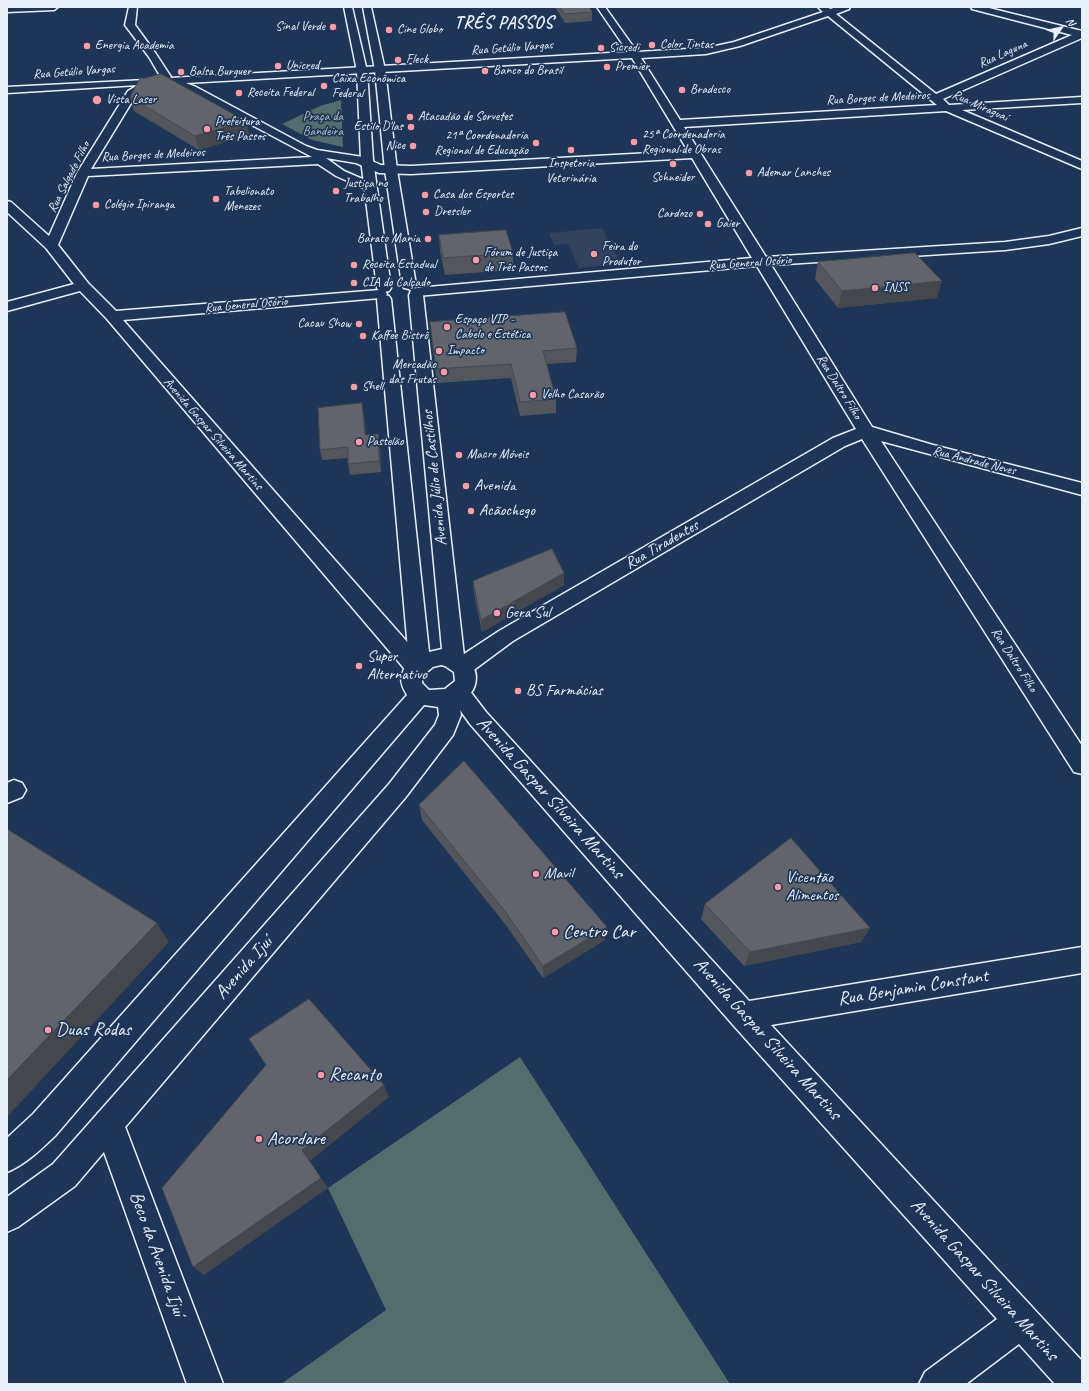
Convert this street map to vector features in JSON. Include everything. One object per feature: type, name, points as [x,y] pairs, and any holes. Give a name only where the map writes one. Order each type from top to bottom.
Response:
[{"type":"street","points":[[7,9],[54,7]]},
{"type":"street","points":[[133,7],[130,25],[170,80],[192,89],[317,156],[344,176],[370,187]]},
{"type":"street","name":"Avenida Júlio de Castilhos","points":[[348,7],[362,71],[370,187],[399,295],[423,364],[456,679]]},
{"type":"street","name":"Avenida Júlio de Castilhos","points":[[367,7],[380,70],[391,170],[399,295],[391,367],[418,665]]},
{"type":"street","name":"Rua Daltro Filho","points":[[601,7],[634,54],[866,431],[1082,765]]},
{"type":"street","name":"Rua Getúlio Vargas","points":[[170,80],[362,71],[706,51],[722,49],[825,10],[846,7]]},
{"type":"street","points":[[975,7],[1082,34]]},
{"type":"street","name":"Rua Miraguaí","points":[[825,10],[947,108],[1082,165]]},
{"type":"street","name":"Rua Laguna","points":[[934,99],[1082,34]]},
{"type":"street","name":"Rua Salgado Filho","points":[[51,245],[83,173],[132,93],[150,81],[169,85],[170,80]]},
{"type":"street","name":"Rua Getúlio Vargas","points":[[7,90],[150,81]]},
{"type":"street","name":"Rua Borges de Medeiros","points":[[677,124],[1082,100]]},
{"type":"street","points":[[317,156],[344,157],[359,160],[379,169],[391,170],[696,154]]},
{"type":"street","name":"Rua Borges de Medeiros","points":[[83,173],[317,156]]},
{"type":"street","name":"Avenida Gaspar Silveira Martins","points":[[7,205],[51,245],[83,286],[112,316],[418,665]]},
{"type":"street","name":"Rua General Osório","points":[[112,316],[399,295],[761,262],[1005,246],[1049,240],[1082,232]]},
{"type":"street","points":[[7,307],[83,286]]},
{"type":"street","points":[[391,367],[423,364]]},
{"type":"street","name":"Rua Andrade Neves","points":[[866,431],[927,449],[1082,488]]},
{"type":"street","name":"Rua Tiradentes","points":[[456,679],[520,628],[839,442],[866,431]]},
{"type":"street","points":[[441,656],[456,679],[433,699],[420,695],[410,682],[412,671],[418,665],[427,659],[441,656]]},
{"type":"street","name":"Avenida Gaspar Silveira Martins","points":[[456,679],[478,718],[744,1016],[1078,1384]]},
{"type":"street","name":"Avenida Ijuí","points":[[7,1216],[64,1175],[413,771],[445,729],[449,721],[456,679]]},
{"type":"street","points":[[7,1157],[21,1147],[44,1125],[420,695]]},
{"type":"street","name":"Rua Benjamin Constant","points":[[744,1016],[1082,960]]},
{"type":"street","name":"Beco da Avenida Ijuí","points":[[109,1124],[205,1384]]},
{"type":"street","points":[[937,1384],[1022,1321]]},
{"type":"shaded area","name":"Feira do Produtor","points":[[602,228],[621,264],[579,268],[568,244],[554,245],[549,233]]},
{"type":"green space","name":"Praça da Bandeira","points":[[341,100],[343,147],[312,140],[282,124],[320,106]]},
{"type":"green space","points":[[520,1057],[730,1384],[281,1384],[386,1310],[328,1188]]},
{"type":"building","points":[[560,7],[589,7],[592,12],[565,14]]},
{"type":"building","points":[[161,74],[246,121],[195,136],[130,97],[139,80]]},
{"type":"building","points":[[506,230],[513,253],[443,258],[439,235]]},
{"type":"building","points":[[915,253],[942,281],[842,291],[818,262]]},
{"type":"building","points":[[565,312],[577,348],[543,351],[556,399],[520,402],[511,364],[436,369],[430,322]]},
{"type":"building","points":[[362,403],[365,435],[378,434],[379,461],[348,464],[348,447],[320,450],[318,408]]},
{"type":"building","name":"Gera Sul","points":[[552,549],[564,573],[481,620],[473,581]]},
{"type":"building","points":[[464,761],[607,927],[543,966],[504,910],[419,805]]},
{"type":"building","name":"Duas Rodas","points":[[7,829],[157,923],[7,1080]]},
{"type":"building","name":"Vicentão Alimentos","points":[[791,838],[870,928],[750,952],[705,904]]},
{"type":"building","points":[[309,999],[384,1085],[302,1150],[321,1178],[193,1267],[162,1188],[266,1065],[249,1039]]},
{"type":"place","name":"Sinal Verde","points":[[333,27]]},
{"type":"place","name":"Cine Globo","points":[[389,30]]},
{"type":"place","name":"Color Tintas","points":[[652,45]]},
{"type":"place","name":"Energia Academia","points":[[87,46]]},
{"type":"place","name":"Sicredi","points":[[601,48]]},
{"type":"place","name":"Fleck","points":[[398,60]]},
{"type":"place","name":"Unicred","points":[[278,66]]},
{"type":"place","name":"Premier","points":[[607,67]]},
{"type":"place","name":"Banco do Brasil","points":[[485,71]]},
{"type":"place","name":"Balsa Burguer","points":[[181,72]]},
{"type":"place","name":"Caixa Econômica Federal","points":[[324,86]]},
{"type":"place","name":"Bradesco","points":[[682,90]]},
{"type":"place","name":"Receita Federal","points":[[239,93]]},
{"type":"place","name":"Vista Laser","points":[[97,100]]},
{"type":"place","name":"Atacadão de Sorvetes","points":[[410,117]]},
{"type":"place","name":"Estilo D'las","points":[[411,127]]},
{"type":"place","name":"Prefeitura Três Passos","points":[[207,129]]},
{"type":"place","name":"25ª Coordenadoria Regional de Obras","points":[[634,142]]},
{"type":"place","name":"21ª Coordenadoria Regional de Educação","points":[[536,143]]},
{"type":"place","name":"Nice","points":[[413,146]]},
{"type":"place","name":"Inspetoria Veterinária","points":[[571,150]]},
{"type":"place","name":"Schneider","points":[[673,164]]},
{"type":"place","name":"Ademar Lanches","points":[[749,173]]},
{"type":"place","name":"Justiça no Trabalho","points":[[336,191]]},
{"type":"place","name":"Casa dos Esportes","points":[[425,195]]},
{"type":"place","name":"Tabelionato Menezes","points":[[216,199]]},
{"type":"place","name":"Colégio Ipiranga","points":[[96,205]]},
{"type":"place","name":"Dressler","points":[[426,212]]},
{"type":"place","name":"Cardozo","points":[[700,214]]},
{"type":"place","name":"Gaier","points":[[708,224]]},
{"type":"place","name":"Barato Mania","points":[[428,239]]},
{"type":"place","name":"Feira do Produtor","points":[[594,254]]},
{"type":"place","name":"Fórum de Justiça de Três Passos","points":[[476,260]]},
{"type":"place","name":"Receita Estadual","points":[[354,265]]},
{"type":"place","name":"CIA do Calçado","points":[[354,283]]},
{"type":"place","name":"INSS","points":[[875,288]]},
{"type":"place","name":"Cacau Show","points":[[359,324]]},
{"type":"place","name":"Espaço VIP - Cabelo e Estética","points":[[447,327]]},
{"type":"place","name":"Kaffee Bistrô","points":[[363,336]]},
{"type":"place","name":"Impacto","points":[[439,351]]},
{"type":"place","name":"Mercadão das Frutas","points":[[444,372]]},
{"type":"place","name":"Shell","points":[[354,387]]},
{"type":"place","name":"Velho Casarão","points":[[533,395]]},
{"type":"place","name":"Pastelão","points":[[359,442]]},
{"type":"place","name":"Macro Móveis","points":[[459,455]]},
{"type":"place","name":"Avenida","points":[[466,486]]},
{"type":"place","name":"Acãochego","points":[[471,511]]},
{"type":"place","name":"Gera Sul","points":[[497,613]]},
{"type":"place","name":"Super Alternativo","points":[[359,666]]},
{"type":"place","name":"BS Farmácias","points":[[518,691]]},
{"type":"place","name":"Mavil","points":[[536,874]]},
{"type":"place","name":"Vicentão Alimentos","points":[[778,887]]},
{"type":"place","name":"Centro Car","points":[[555,932]]},
{"type":"place","name":"Duas Rodas","points":[[48,1030]]},
{"type":"place","name":"Recanto","points":[[321,1075]]},
{"type":"place","name":"Acordare","points":[[259,1139]]},
{"type":"district","name":"TRÊS PASSOS","points":[[504,24]]}]
